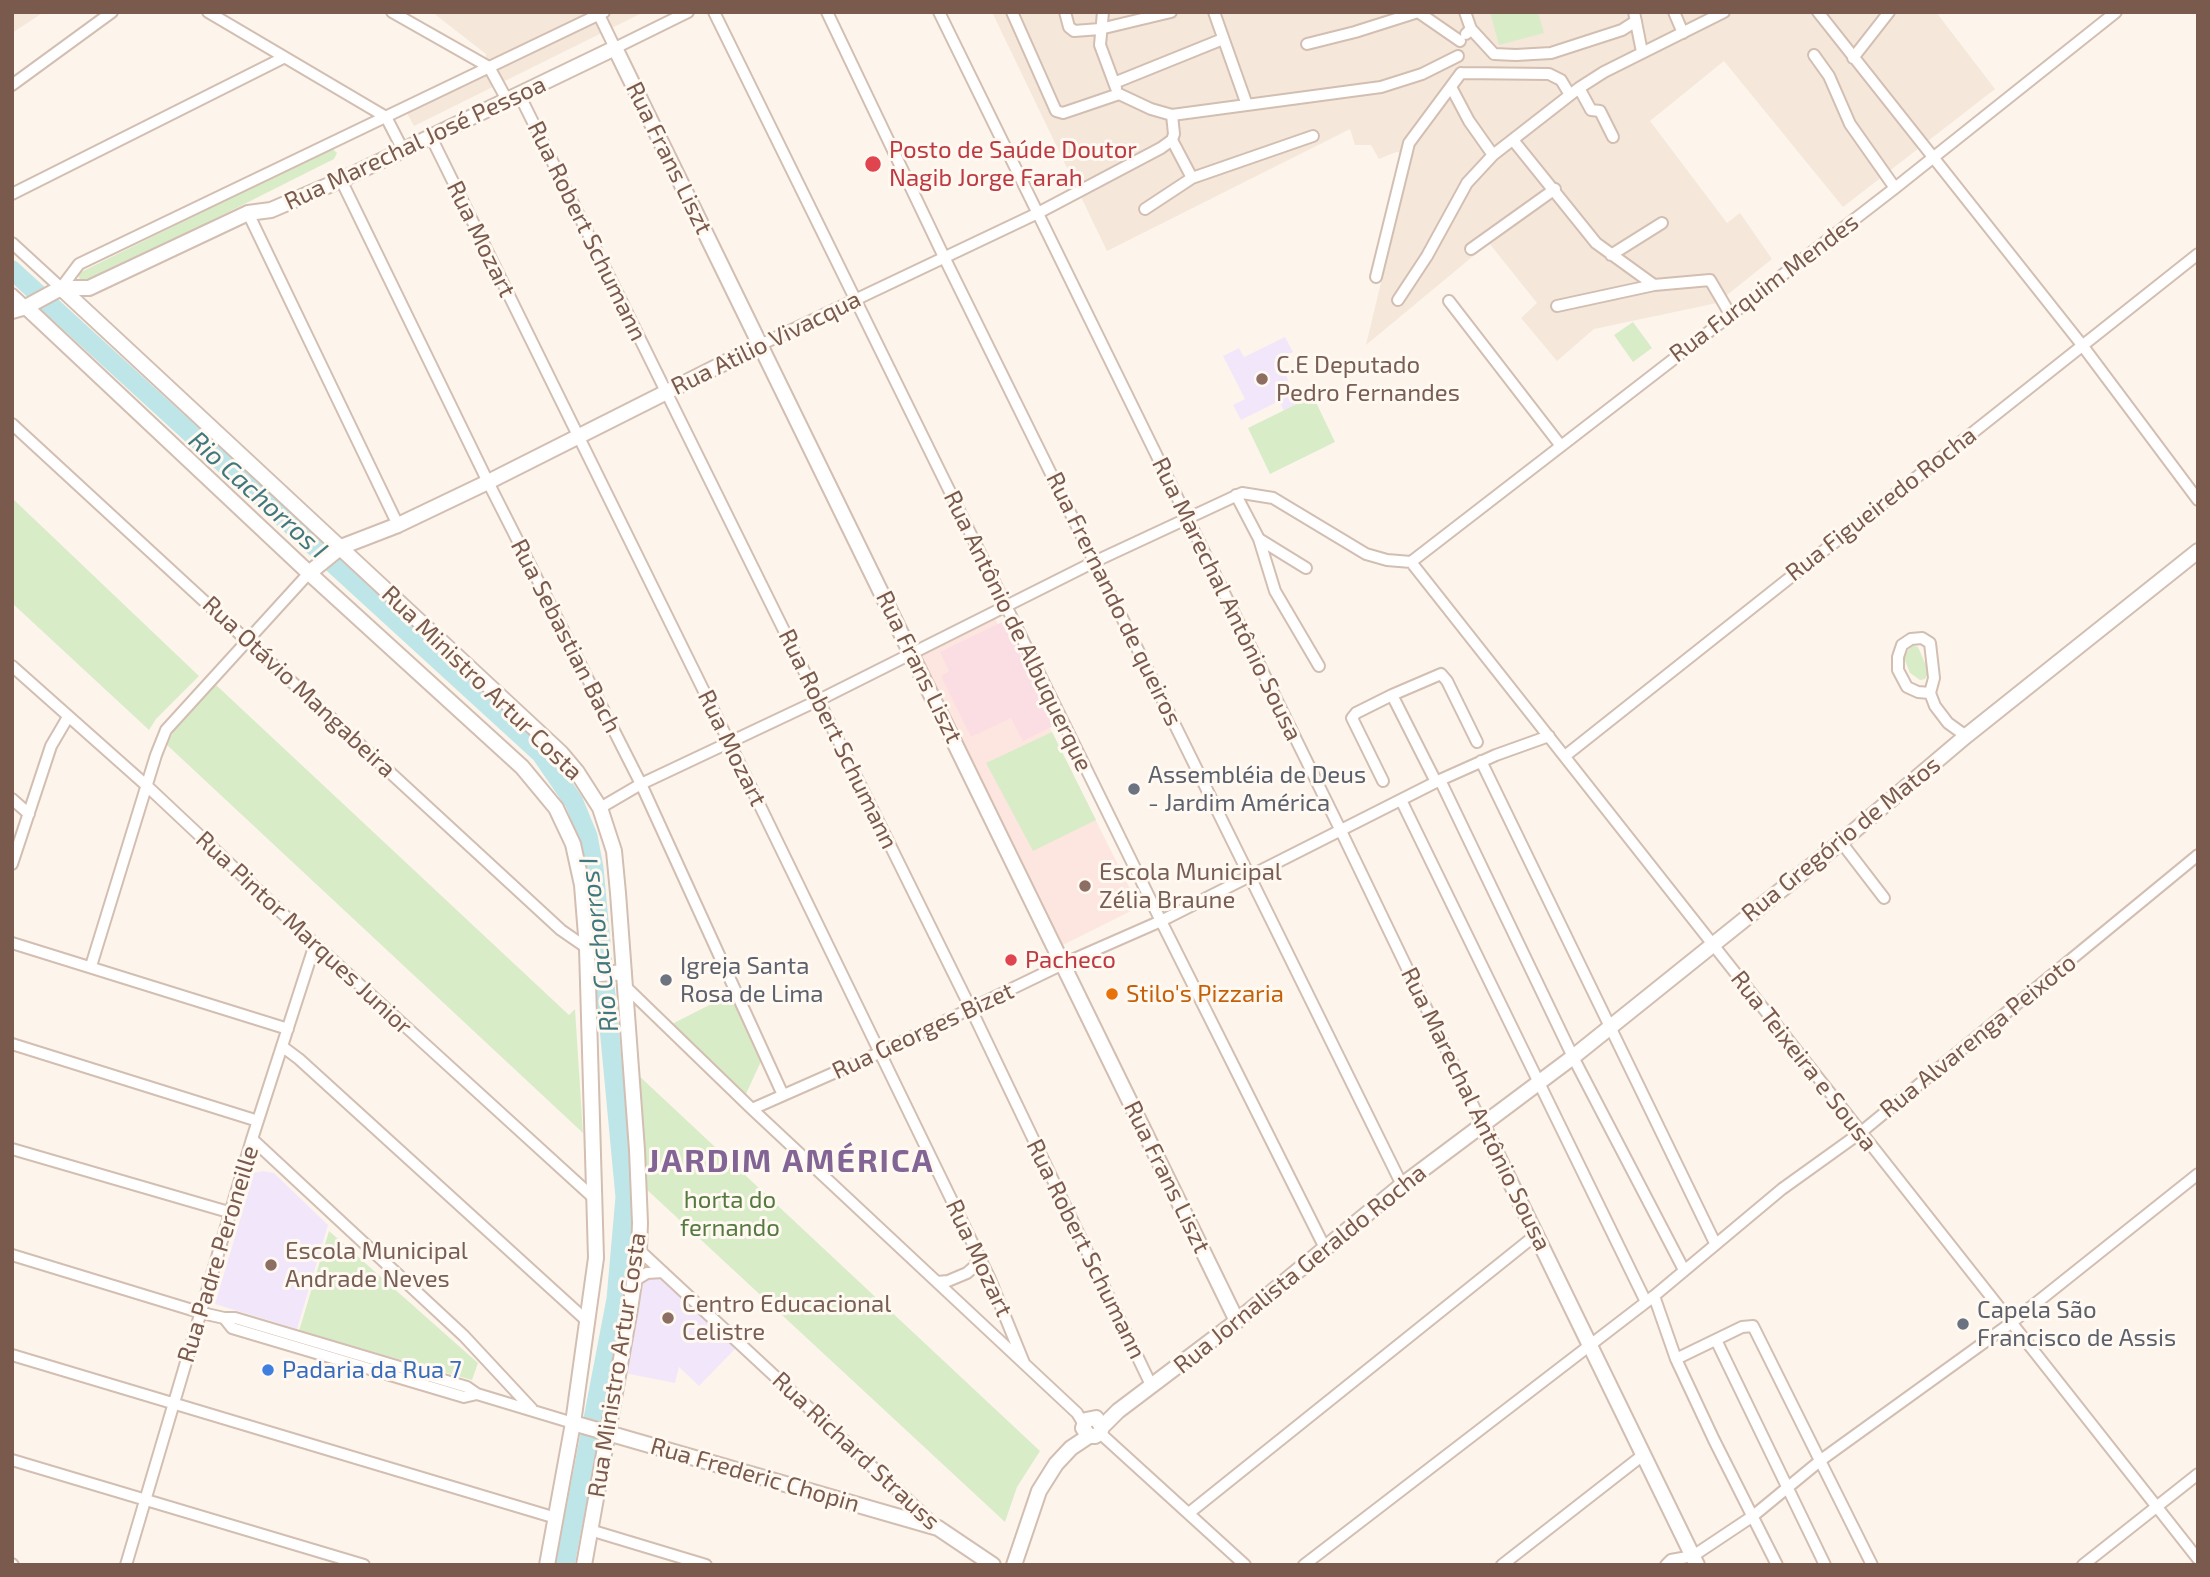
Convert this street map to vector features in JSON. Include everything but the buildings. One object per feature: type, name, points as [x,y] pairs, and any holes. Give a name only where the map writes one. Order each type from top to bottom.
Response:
[{"type":"street","points":[[12,85],[112,12]]},
{"type":"street","points":[[208,12],[386,117],[403,150]]},
{"type":"street","points":[[392,12],[489,67]]},
{"type":"street","points":[[414,24],[421,12]]},
{"type":"street","name":"Rua Marechal José Pessoa","points":[[56,290],[89,288],[248,213],[271,211],[341,180],[688,12]]},
{"type":"street","name":"Rua Antônio de Albuquerque","points":[[713,12],[1325,1248]]},
{"type":"street","name":"Rua Frernando de queiros","points":[[827,12],[944,257],[1402,1185]]},
{"type":"street","name":"Rua Marechal Antônio Sousa","points":[[939,12],[1591,1345],[1692,1562]]},
{"type":"street","points":[[1012,12],[1056,111],[1063,113],[1223,39]]},
{"type":"street","points":[[1065,12],[1071,30],[1100,29],[1171,12]]},
{"type":"street","points":[[1103,12],[1100,45],[1116,89],[1150,109],[1172,115],[1381,87],[1422,75],[1458,56]]},
{"type":"street","points":[[1214,12],[1247,105]]},
{"type":"street","points":[[1307,44],[1355,33],[1418,12],[1460,41]]},
{"type":"street","points":[[1465,12],[1471,29],[1494,54],[1551,53],[1609,34],[1635,16],[1643,52]]},
{"type":"street","points":[[1674,12],[1683,33]]},
{"type":"street","points":[[1398,300],[1427,256],[1467,183],[1493,155],[1574,91],[1643,52],[1724,12]]},
{"type":"street","points":[[1818,12],[2082,345],[2198,500]]},
{"type":"street","name":"Rua Furquim Mendes","points":[[1411,562],[1934,158],[2116,12]]},
{"type":"street","name":"Rua Marechal José Pessoa","points":[[12,322],[25,306],[56,290],[79,264],[601,14]]},
{"type":"street","name":"Rua Frans Liszt","points":[[601,14],[615,48],[1237,1321]]},
{"type":"street","points":[[1853,58],[1883,14]]},
{"type":"street","points":[[1376,277],[1409,143],[1461,73],[1458,56],[1460,41],[1471,29]]},
{"type":"street","points":[[1551,53],[1557,77]]},
{"type":"street","points":[[1814,55],[1829,76],[1850,124],[1895,188]]},
{"type":"street","points":[[12,194],[283,58]]},
{"type":"street","name":"Rua Robert Schumann","points":[[489,67],[513,97],[666,392],[971,1009],[1152,1387]]},
{"type":"street","points":[[1461,73],[1544,74],[1557,77],[1591,110],[1600,111],[1613,138]]},
{"type":"street","points":[[1451,87],[1469,121],[1493,155]]},
{"type":"street","points":[[1172,115],[1172,140],[1192,178]]},
{"type":"street","points":[[1146,209],[1192,178],[1312,136]]},
{"type":"street","name":"Rua Mozart","points":[[431,137],[979,1255],[1024,1363]]},
{"type":"street","name":"Rua Atilio Vivacqua","points":[[312,570],[338,549],[398,525],[488,482],[760,345],[1038,213],[1172,140]]},
{"type":"street","points":[[1513,140],[1596,243],[1654,285]]},
{"type":"street","name":"Rua Sebastian Bach","points":[[341,180],[488,482],[641,784],[783,1095]]},
{"type":"street","points":[[1471,249],[1555,189]]},
{"type":"street","points":[[248,213],[398,525]]},
{"type":"street","points":[[1611,255],[1662,223]]},
{"type":"street","name":"Rua Ministro Artur Costa","points":[[12,243],[56,290],[561,753],[600,808],[614,851],[638,1162],[639,1250],[603,1432],[584,1565]]},
{"type":"street","name":"Rua Figueiredo Rocha","points":[[1564,756],[2198,254]]},
{"type":"street","points":[[1557,306],[1654,285],[1710,280],[1730,314]]},
{"type":"street","name":"Rua Ministro Artur Costa","points":[[12,294],[522,767],[547,794],[563,823],[577,859],[587,948],[593,975],[596,1258],[577,1424],[547,1565]]},
{"type":"street","points":[[1449,301],[1560,446]]},
{"type":"street","name":"Rua Otávio Mangabeira","points":[[12,424],[561,930],[587,948]]},
{"type":"street","points":[[600,808],[641,784],[819,700],[1096,561],[1236,495],[1252,494],[1273,498],[1366,554],[1387,561],[1411,562]]},
{"type":"street","points":[[1236,495],[1259,539],[1275,591],[1319,666]]},
{"type":"street","points":[[1259,539],[1306,568]]},
{"type":"street","name":"Rua Gregório de Matos","points":[[1483,1126],[1609,1029],[1966,736],[2198,551]]},
{"type":"street","name":"Rua Teixeira e Sousa","points":[[1411,562],[2198,1559]]},
{"type":"street","points":[[91,966],[166,730],[312,570]]},
{"type":"street","points":[[1930,693],[1907,687],[1898,670],[1902,645],[1911,639],[1922,638],[1930,643],[1934,678],[1930,693],[1948,723],[1966,736]]},
{"type":"street","name":"Rua Pintor Marques Junior","points":[[12,666],[147,786],[315,944],[596,1200]]},
{"type":"street","points":[[1383,781],[1352,718],[1356,713],[1392,695],[1441,674],[1477,742]]},
{"type":"street","points":[[1392,695],[1438,781],[1573,1057],[1684,1270]]},
{"type":"street","points":[[12,863],[51,746],[68,717]]},
{"type":"street","name":"Rua Georges Bizet","points":[[752,1109],[879,1053],[1063,964],[1161,921],[1438,781],[1481,761],[1549,736]]},
{"type":"street","points":[[1481,761],[1715,1244]]},
{"type":"street","points":[[12,799],[29,814]]},
{"type":"street","points":[[1401,800],[1650,1299],[1714,1440],[1777,1565]]},
{"type":"street","points":[[1840,842],[1884,898]]},
{"type":"street","name":"Rua Alvarenga Peixoto","points":[[1304,1565],[1650,1299],[1807,1170],[1860,1133],[2198,855]]},
{"type":"street","points":[[12,943],[288,1029]]},
{"type":"street","name":"Rua Padre Peroneille","points":[[126,1565],[252,1139],[315,944]]},
{"type":"street","points":[[593,975],[622,977],[752,1109],[1245,1565]]},
{"type":"street","points":[[12,1044],[258,1121]]},
{"type":"street","points":[[283,1047],[587,1321]]},
{"type":"street","name":"Rua Jornalista Geraldo Rocha","points":[[1014,1565],[1039,1491],[1056,1464],[1090,1424],[1118,1411],[1152,1387],[1402,1185],[1483,1126]]},
{"type":"street","points":[[252,1139],[464,1336],[535,1412]]},
{"type":"street","points":[[12,1149],[232,1213]]},
{"type":"street","points":[[1666,1565],[1671,1560],[1692,1562],[1821,1460],[2011,1323],[2198,1174]]},
{"type":"street","points":[[1189,1513],[1537,1234]]},
{"type":"street","name":"Rua Richard Strauss","points":[[639,1250],[938,1528],[993,1565]]},
{"type":"street","points":[[12,1255],[202,1313],[235,1318],[351,1352],[577,1424]]},
{"type":"street","points":[[937,1282],[948,1281],[967,1273],[975,1266],[979,1255]]},
{"type":"street","points":[[634,1281],[648,1273],[663,1272]]},
{"type":"street","points":[[1676,1359],[1742,1327],[1751,1325],[1756,1330],[1871,1565]]},
{"type":"street","points":[[1716,1340],[1825,1565]]},
{"type":"street","points":[[12,1355],[556,1518]]},
{"type":"street","name":"Rua Frederic Chopin","points":[[577,1424],[938,1528]]},
{"type":"street","points":[[1502,1565],[1643,1455]]},
{"type":"street","points":[[12,1460],[364,1565]]},
{"type":"street","points":[[2083,1565],[2198,1474]]},
{"type":"street","points":[[590,1531],[706,1565]]},
{"type":"shaded area","points":[[12,12],[44,12],[12,33]]},
{"type":"shaded area","points":[[432,12],[644,12],[414,126],[407,113],[485,70],[486,54]]},
{"type":"shaded area","points":[[992,12],[1936,12],[1995,89],[1843,207],[1724,61],[1650,121],[1727,223],[1740,213],[1772,259],[1717,303],[1594,329],[1557,361],[1521,318],[1537,303],[1489,243],[1366,345],[1412,153],[1396,152],[1379,159],[1371,145],[1355,145],[1350,129],[1107,251]]},
{"type":"shaded area","name":"C.E Deputado Pedro Fernandes","points":[[1285,337],[1293,352],[1278,360],[1300,403],[1284,411],[1279,401],[1241,420],[1233,405],[1245,399],[1223,356],[1239,348],[1244,357]]},
{"type":"shaded area","points":[[995,618],[1139,907],[1061,946],[917,657]]},
{"type":"shaded area","points":[[1004,621],[1055,725],[1023,741],[1011,718],[971,737],[941,676],[949,671],[940,652]]},
{"type":"shaded area","name":"Escola Municipal Andrade Neves","points":[[254,1173],[274,1173],[328,1225],[297,1329],[215,1304]]},
{"type":"shaded area","name":"Centro Educacional Celistre","points":[[660,1277],[666,1281],[737,1347],[699,1386],[679,1367],[675,1383],[619,1372],[641,1281]]},
{"type":"green space","points":[[1490,12],[1538,12],[1544,33],[1499,45]]},
{"type":"green space","points":[[332,148],[337,153],[334,159],[87,283],[80,282],[81,272]]},
{"type":"green space","points":[[1633,322],[1652,348],[1633,362],[1614,335]]},
{"type":"green space","points":[[1313,396],[1335,442],[1270,474],[1248,428]]},
{"type":"green space","points":[[12,498],[199,676],[156,719],[149,730],[12,603]]},
{"type":"green space","points":[[1911,645],[1918,647],[1929,672],[1925,679],[1920,680],[1910,673],[1904,658]]},
{"type":"green space","points":[[215,684],[569,1015],[575,1009],[583,1133],[167,745],[177,724]]},
{"type":"green space","points":[[1052,732],[1096,820],[1033,851],[986,763]]},
{"type":"green space","points":[[731,994],[763,1057],[745,1096],[668,1026]]},
{"type":"green space","name":"horta do fernando","points":[[636,1073],[1040,1451],[1017,1487],[1005,1522],[644,1187]]},
{"type":"green space","points":[[329,1231],[478,1363],[472,1380],[299,1331]]},
{"type":"waterway","name":"Rio Cachorros I","points":[[12,270],[541,754],[574,802],[588,836],[594,868],[625,1197],[616,1299],[565,1565]]},
{"type":"place","name":"Posto de Saúde Doutor Nagib Jorge Farah","points":[[873,164]]},
{"type":"place","name":"C.E Deputado Pedro Fernandes","points":[[1262,379]]},
{"type":"place","name":"Assembléia de Deus - Jardim América","points":[[1134,789]]},
{"type":"place","name":"Escola Municipal Zélia Braune","points":[[1085,886]]},
{"type":"place","name":"Pacheco","points":[[1011,960]]},
{"type":"place","name":"Igreja Santa Rosa de Lima","points":[[666,980]]},
{"type":"place","name":"Stilo's Pizzaria","points":[[1112,994]]},
{"type":"place","name":"Escola Municipal Andrade Neves","points":[[271,1265]]},
{"type":"place","name":"Centro Educacional Celistre","points":[[668,1318]]},
{"type":"place","name":"Capela São Francisco de Assis","points":[[1963,1324]]},
{"type":"place","name":"Padaria da Rua 7","points":[[268,1370]]},
{"type":"district","name":"JARDIM AMÉRICA","points":[[791,1161]]}]
